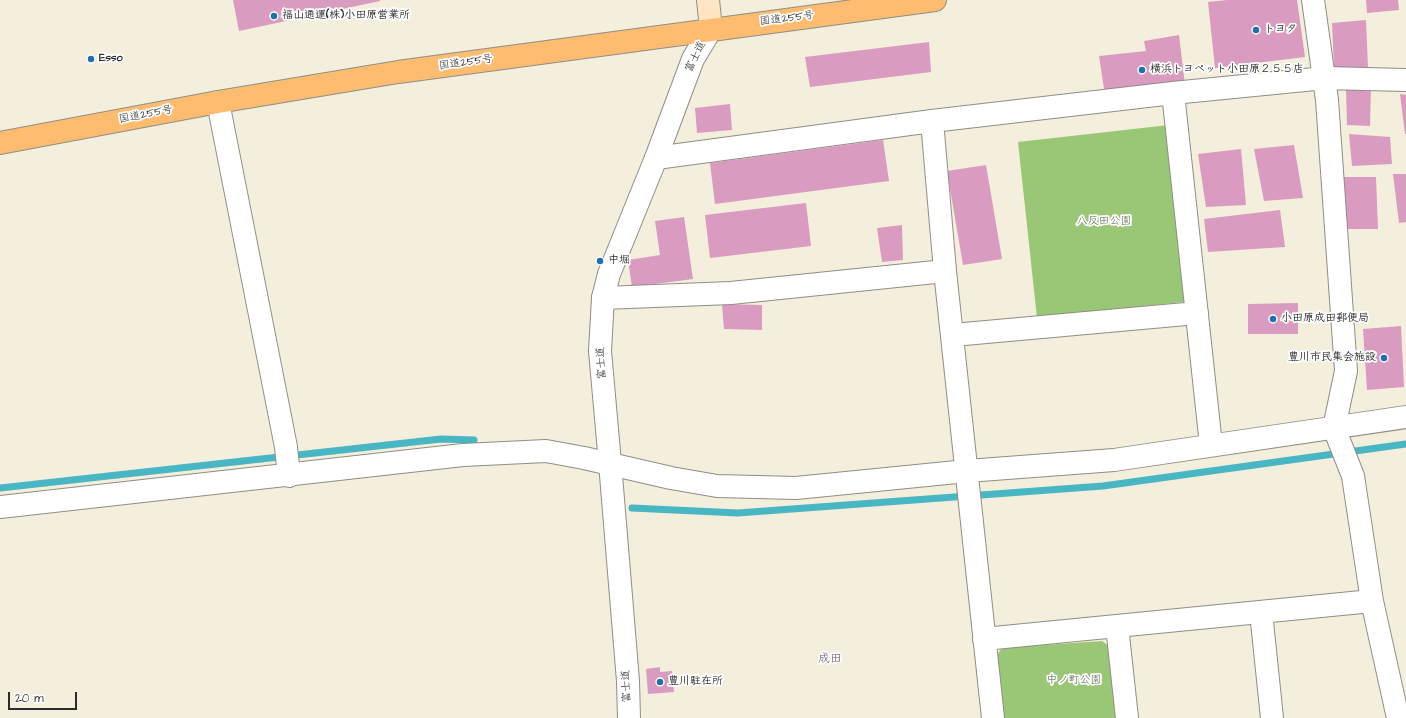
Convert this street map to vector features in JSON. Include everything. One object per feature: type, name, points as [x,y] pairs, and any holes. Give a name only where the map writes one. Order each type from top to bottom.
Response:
[{"type":"highway","name":"国道255号","points":[[0,143],[218,102],[398,72],[921,1]]},
{"type":"main road","points":[[708,0],[711,29]]},
{"type":"street","points":[[1313,0],[1325,78],[1346,372],[1337,436],[1354,476],[1372,600],[1398,718]]},
{"type":"street","name":"富士道","points":[[629,718],[628,681],[600,351],[603,298],[609,274],[656,158],[692,59],[711,29]]},
{"type":"street","points":[[656,158],[932,121],[1173,93],[1325,78],[1406,80]]},
{"type":"street","points":[[1173,93],[1211,445]]},
{"type":"street","points":[[218,102],[288,463]]},
{"type":"street","points":[[932,121],[945,271],[993,718]]},
{"type":"street","points":[[603,298],[731,293],[945,271]]},
{"type":"street","points":[[953,335],[1197,313]]},
{"type":"street","points":[[0,507],[288,463],[546,451],[610,463],[671,478],[717,486],[796,488],[969,486],[1114,460],[1211,445],[1337,436],[1406,417]]},
{"type":"street","points":[[984,639],[1372,600]]},
{"type":"street","points":[[1261,612],[1272,718]]},
{"type":"street","points":[[1117,626],[1127,718]]},
{"type":"green space","name":"八反田公園","points":[[1169,125],[1191,301],[1037,318],[1018,142]]},
{"type":"green space","name":"中ノ町公園","points":[[1102,641],[1109,646],[1117,718],[1003,718],[996,656],[1002,648]]},
{"type":"building","name":"福山通運(株)小田原営業所","points":[[233,0],[380,0],[380,1],[239,31]]},
{"type":"building","name":"トヨタ","points":[[1227,0],[1297,0],[1305,57],[1215,68],[1208,2]]},
{"type":"building","points":[[1366,0],[1398,0],[1399,10],[1367,13]]},
{"type":"building","points":[[1366,20],[1368,68],[1334,68],[1332,23]]},
{"type":"building","name":"横浜トヨペット小田原２５５店","points":[[1179,35],[1185,85],[1105,95],[1099,56],[1146,51],[1144,41]]},
{"type":"building","points":[[929,42],[931,72],[810,87],[805,57]]},
{"type":"building","points":[[1371,86],[1370,126],[1347,125],[1346,90]]},
{"type":"building","points":[[1400,94],[1406,95],[1406,134],[1405,134]]},
{"type":"building","points":[[730,104],[732,130],[697,133],[695,108]]},
{"type":"building","points":[[1349,134],[1390,137],[1392,164],[1352,166]]},
{"type":"building","points":[[883,140],[889,181],[715,204],[710,163]]},
{"type":"building","points":[[1294,145],[1303,198],[1264,201],[1254,149]]},
{"type":"building","points":[[1241,149],[1246,205],[1206,207],[1198,154]]},
{"type":"building","points":[[986,165],[1002,259],[963,265],[947,171]]},
{"type":"building","points":[[1393,174],[1406,174],[1406,222],[1399,223]]},
{"type":"building","points":[[1343,177],[1376,177],[1378,229],[1346,229]]},
{"type":"building","points":[[806,203],[811,246],[710,258],[705,215]]},
{"type":"building","points":[[1280,210],[1285,247],[1208,252],[1204,219]]},
{"type":"building","points":[[684,217],[693,279],[632,287],[628,260],[660,255],[655,221]]},
{"type":"building","points":[[902,225],[903,260],[882,262],[877,228]]},
{"type":"building","name":"小田原成田郵便局","points":[[1298,303],[1298,334],[1248,334],[1248,304]]},
{"type":"building","points":[[722,304],[762,305],[762,330],[724,329]]},
{"type":"building","name":"豊川市民集会施設","points":[[1401,326],[1404,387],[1367,390],[1363,329]]},
{"type":"building","name":"豊川駐在所","points":[[660,667],[660,672],[672,671],[674,692],[648,694],[646,669]]},
{"type":"waterway","points":[[0,488],[441,439],[474,440]]},
{"type":"waterway","points":[[632,508],[738,513],[1103,486],[1406,444]]},
{"type":"place","name":"福山通運(株)小田原営業所","points":[[274,16]]},
{"type":"place","name":"トヨタ","points":[[1256,30]]},
{"type":"place","name":"Esso","points":[[91,59]]},
{"type":"place","name":"横浜トヨペット小田原２５５店","points":[[1142,70]]},
{"type":"place","name":"中堀","points":[[600,261]]},
{"type":"place","name":"小田原成田郵便局","points":[[1273,319]]},
{"type":"place","name":"豊川市民集会施設","points":[[1384,358]]},
{"type":"place","name":"豊川駐在所","points":[[660,682]]},
{"type":"district","name":"成田","points":[[830,659]]}]
